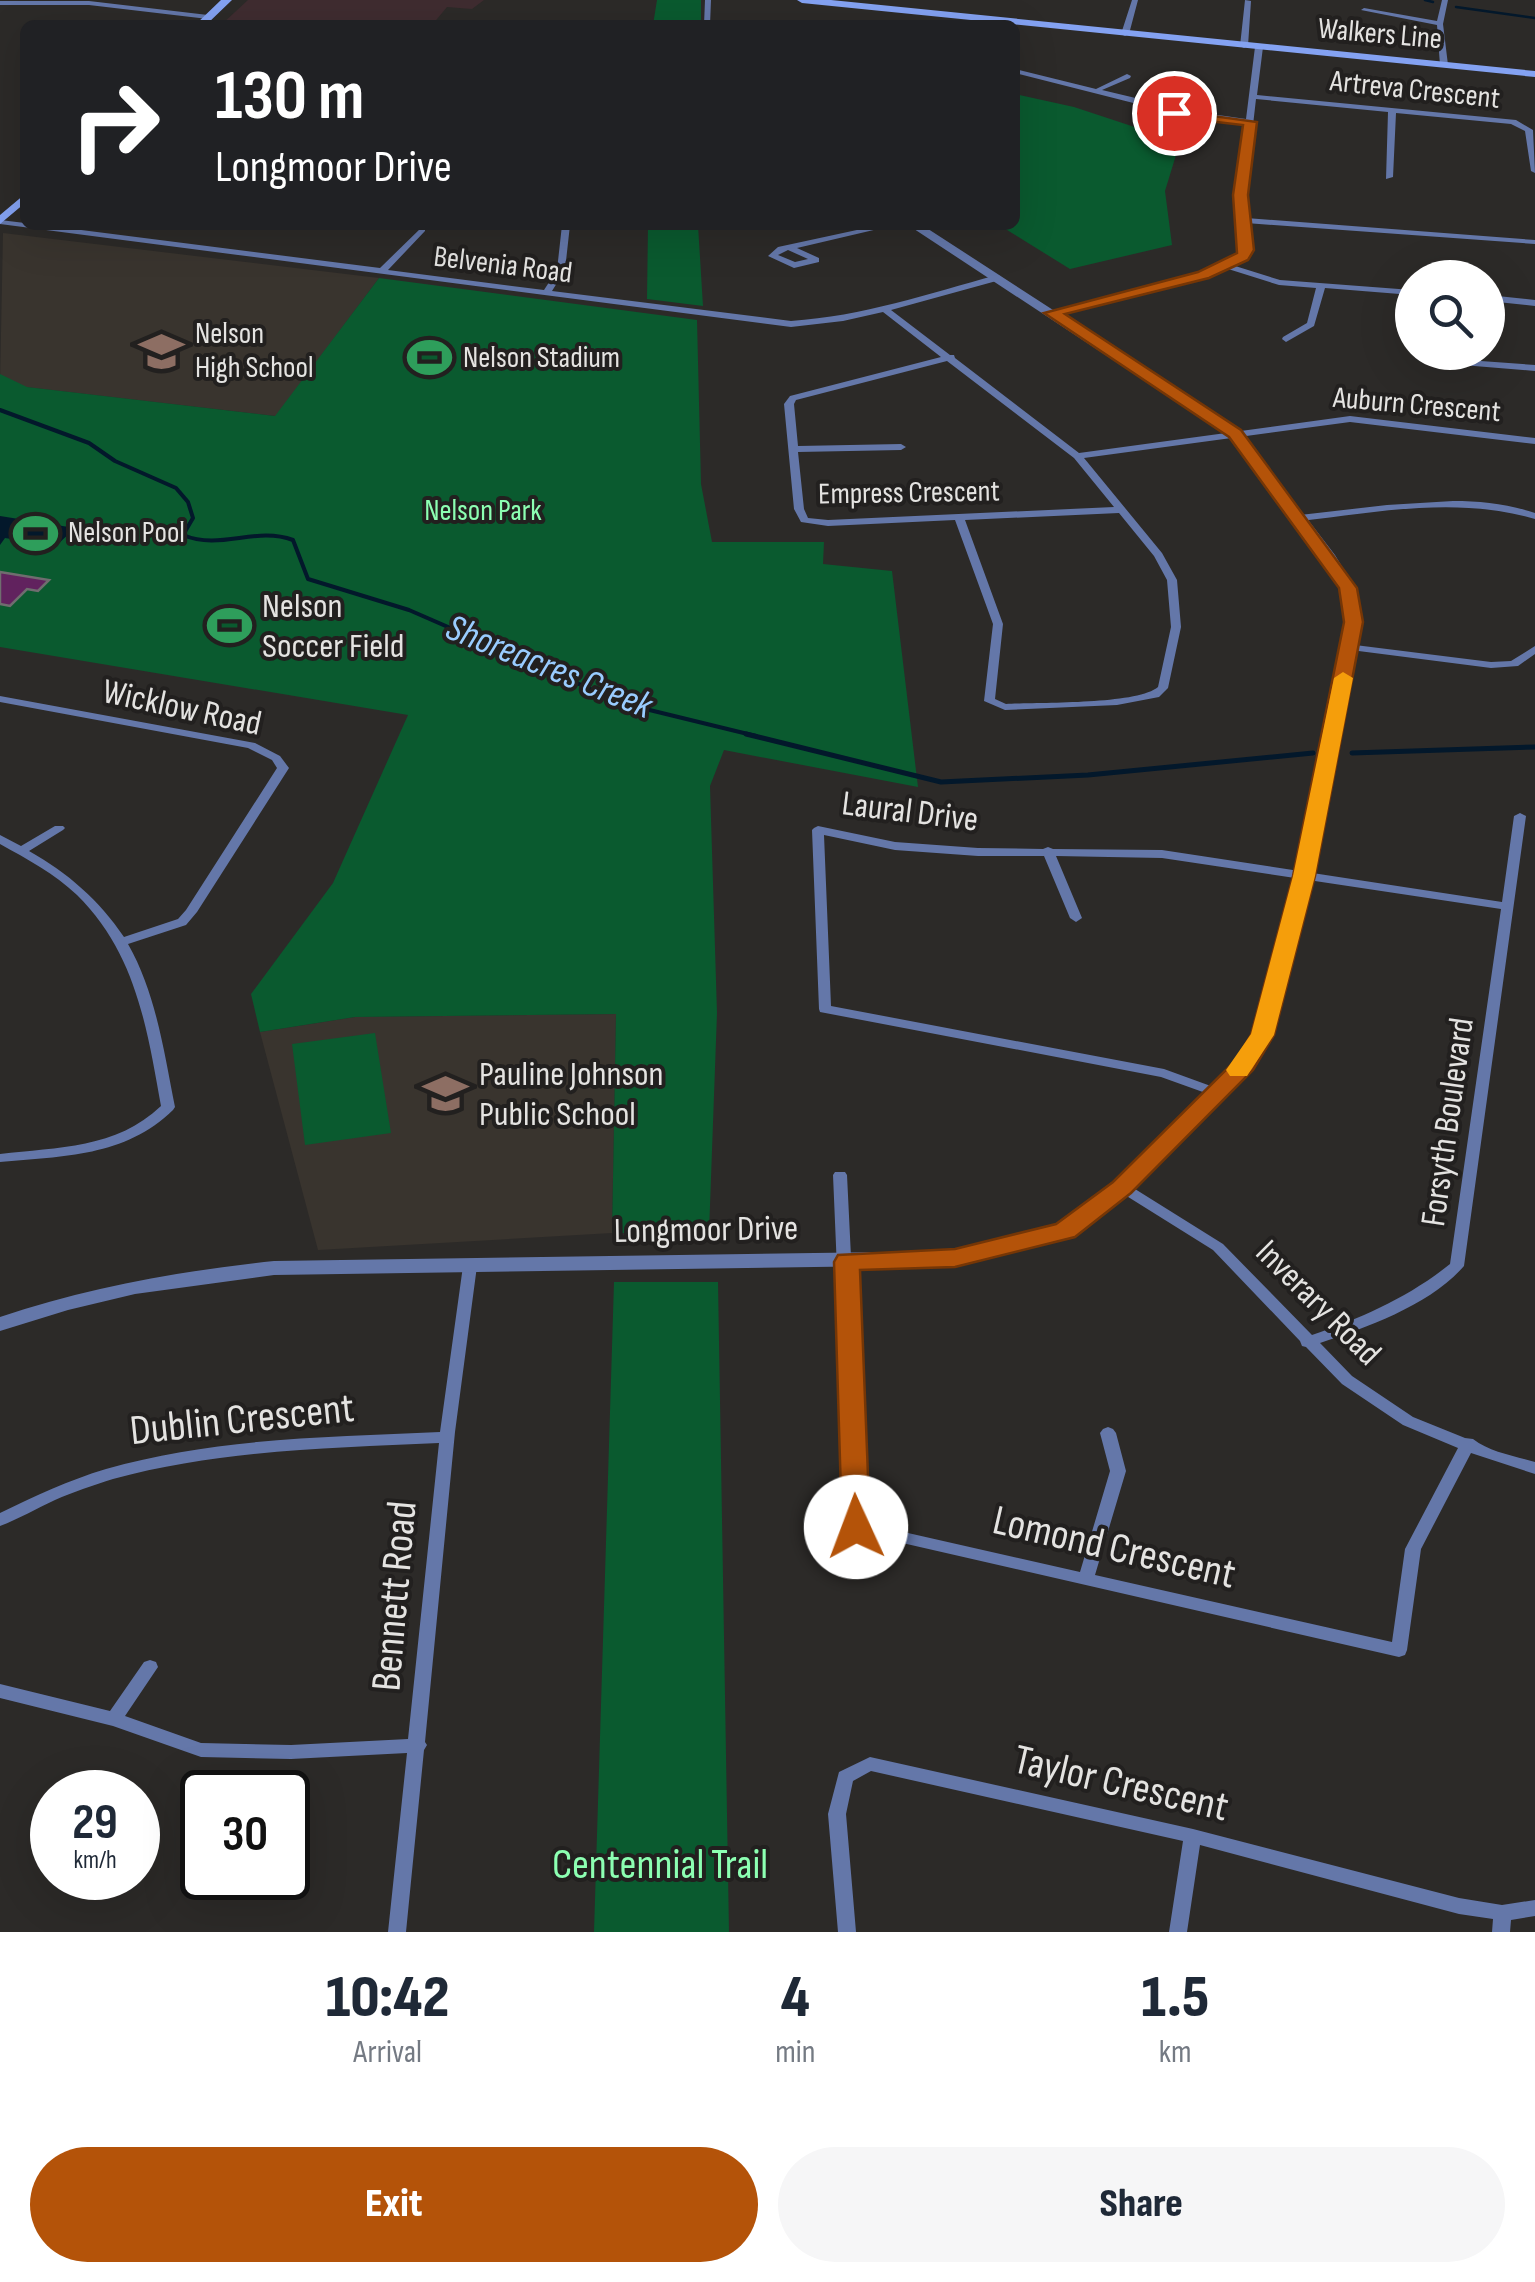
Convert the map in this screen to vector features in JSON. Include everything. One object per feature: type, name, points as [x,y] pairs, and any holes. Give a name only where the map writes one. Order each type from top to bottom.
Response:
[{"type":"main road","points":[[205,20],[226,0]]},
{"type":"main road","name":"Walkers Line","points":[[802,0],[869,3],[956,20]]},
{"type":"main road","name":"Walkers Line","points":[[1020,26],[1535,74]]},
{"type":"main road","points":[[0,222],[20,202]]},
{"type":"street","points":[[1125,34],[1135,0]]},
{"type":"street","points":[[1444,65],[1440,24],[1445,0]]},
{"type":"street","points":[[0,3],[90,1],[198,20]]},
{"type":"street","points":[[1244,46],[1248,2]]},
{"type":"street","points":[[1364,10],[1440,24]]},
{"type":"street","points":[[1052,313],[1228,266],[1246,250],[1241,195],[1259,48]]},
{"type":"street","points":[[1020,72],[1099,89],[1191,117],[1250,122]]},
{"type":"street","points":[[1099,89],[1126,76]]},
{"type":"street","name":"Artreva Crescent","points":[[1254,97],[1523,126],[1529,130],[1535,171]]},
{"type":"street","points":[[1388,178],[1392,109]]},
{"type":"street","points":[[1244,220],[1535,242]]},
{"type":"street","name":"Belvenia Road","points":[[65,230],[791,324],[818,323],[997,278]]},
{"type":"street","points":[[97,234],[101,230]]},
{"type":"street","points":[[381,272],[421,230]]},
{"type":"street","points":[[546,292],[561,270],[565,230]]},
{"type":"street","points":[[791,248],[869,230]]},
{"type":"street","name":"Longmoor Drive","points":[[0,1324],[75,1297],[187,1276],[274,1268],[847,1262],[955,1258],[1000,1250],[1066,1230],[1122,1188],[1244,1064],[1263,1035],[1304,876],[1353,622],[1348,588],[1235,434],[922,230]]},
{"type":"street","points":[[1228,266],[1279,282],[1395,292]]},
{"type":"street","points":[[1286,339],[1311,324],[1321,286]]},
{"type":"street","points":[[1505,300],[1535,303]]},
{"type":"street","points":[[883,308],[1077,456],[1123,510],[1172,580],[1176,628],[1163,688],[1155,695],[1117,702],[1005,707],[988,701],[998,624],[959,518]]},
{"type":"street","name":"Empress Crescent","points":[[950,356],[793,398],[789,404],[796,449],[798,509],[804,520],[1123,510]]},
{"type":"street","points":[[1505,366],[1535,368]]},
{"type":"street","name":"Auburn Crescent","points":[[1077,456],[1218,440],[1235,434],[1350,418],[1535,441]]},
{"type":"street","points":[[796,449],[901,447]]},
{"type":"street","points":[[1300,518],[1446,505],[1510,509],[1535,516]]},
{"type":"street","points":[[1347,647],[1491,665],[1514,664],[1535,649]]},
{"type":"street","name":"Wicklow Road","points":[[0,698],[251,745],[276,758],[283,768],[182,922],[124,942]]},
{"type":"street","name":"Forsyth Boulevard","points":[[1307,1342],[1383,1316],[1423,1295],[1457,1266],[1520,816]]},
{"type":"street","points":[[22,850],[59,828]]},
{"type":"street","name":"Laural Drive","points":[[1214,1092],[1164,1072],[825,1009],[818,830],[896,846],[978,852],[1162,854],[1507,906]]},
{"type":"street","points":[[0,839],[22,850],[82,895],[124,942],[149,1001],[168,1107],[154,1124],[116,1142],[0,1158]]},
{"type":"street","points":[[1048,850],[1076,918]]},
{"type":"street","points":[[840,1175],[847,1262]]},
{"type":"street","name":"Inverary Road","points":[[1122,1188],[1218,1247],[1347,1380],[1408,1421],[1468,1443],[1491,1456],[1535,1468]]},
{"type":"street","name":"Lomond Crescent","points":[[847,1262],[856,1527],[1087,1576],[1400,1650],[1413,1549],[1468,1443]]},
{"type":"street","name":"Bennett Road","points":[[397,1932],[418,1745],[444,1437],[470,1266]]},
{"type":"street","points":[[1087,1576],[1118,1471],[1108,1433]]},
{"type":"street","name":"Dublin Crescent","points":[[0,1520],[38,1499],[108,1471],[164,1458],[223,1450],[444,1437]]},
{"type":"street","points":[[114,1719],[150,1666]]},
{"type":"street","points":[[0,1690],[114,1719],[202,1750],[291,1752],[418,1745]]},
{"type":"street","name":"Taylor Crescent","points":[[847,1932],[837,1814],[845,1777],[870,1764],[1192,1836],[1501,1923],[1535,1908]]},
{"type":"street","points":[[1178,1932],[1192,1836]]},
{"type":"shaded area","points":[[248,0],[484,0],[472,9],[447,7],[436,20],[226,20]]},
{"type":"shaded area","name":"Nelson High School","points":[[3,233],[379,278],[276,416],[0,384]]},
{"type":"shaded area","name":"Pauline Johnson Public School","points":[[616,1014],[612,1233],[318,1250],[260,1032],[355,1017]]},
{"type":"green space","points":[[657,0],[701,0],[701,20],[654,20]]},
{"type":"green space","points":[[1020,95],[1074,107],[1180,142],[1165,191],[1172,245],[1070,269],[1007,230],[1020,230]]},
{"type":"green space","points":[[648,230],[698,230],[703,306],[647,299]]},
{"type":"green space","name":"Nelson Park","points":[[379,278],[697,320],[701,484],[712,542],[824,542],[823,564],[892,571],[918,787],[724,750],[710,786],[717,1013],[709,1233],[612,1233],[616,1014],[355,1017],[260,1032],[251,994],[333,883],[408,715],[0,647],[0,374],[27,387],[275,416]]},
{"type":"green space","points":[[375,1033],[391,1133],[305,1145],[292,1044]]},
{"type":"green space","name":"Centennial Trail","points":[[614,1282],[718,1282],[729,1932],[594,1932]]},
{"type":"water","name":"Nelson Pool","points":[[0,516],[75,528],[56,546],[5,538],[0,545]]},
{"type":"building","points":[[0,572],[49,580],[38,591],[27,589],[10,606],[0,604]]},
{"type":"waterway","points":[[1425,0],[1433,2]]},
{"type":"waterway","points":[[1456,7],[1535,18]]},
{"type":"waterway","name":"Shoreacres Creek","points":[[0,410],[89,443],[115,461],[176,488],[188,502],[193,518],[183,535],[211,541],[265,536],[293,540],[308,579],[409,610],[625,704],[756,736]]},
{"type":"waterway","name":"Shoreacres Creek","points":[[746,734],[941,782],[1088,775],[1313,753]]},
{"type":"waterway","name":"Shoreacres Creek","points":[[1352,753],[1535,747]]},
{"type":"slow traffic","points":[[1238,1070],[1263,1035],[1304,876],[1343,678]]},
{"type":"place","name":"Nelson High School","points":[[162,351]]},
{"type":"place","name":"Nelson Stadium","points":[[430,358]]},
{"type":"place","name":"Nelson Pool","points":[[35,533]]},
{"type":"place","name":"Nelson Soccer Field","points":[[229,626]]},
{"type":"place","name":"Pauline Johnson Public School","points":[[446,1094]]},
{"type":"route","points":[[856,1527],[847,1262],[955,1258],[1000,1250],[1066,1230],[1122,1188],[1244,1064],[1263,1035],[1304,876],[1353,622],[1348,588],[1328,555],[1235,434],[1052,313],[1204,275],[1239,260],[1246,250],[1241,195],[1250,122],[1174,113]]}]
